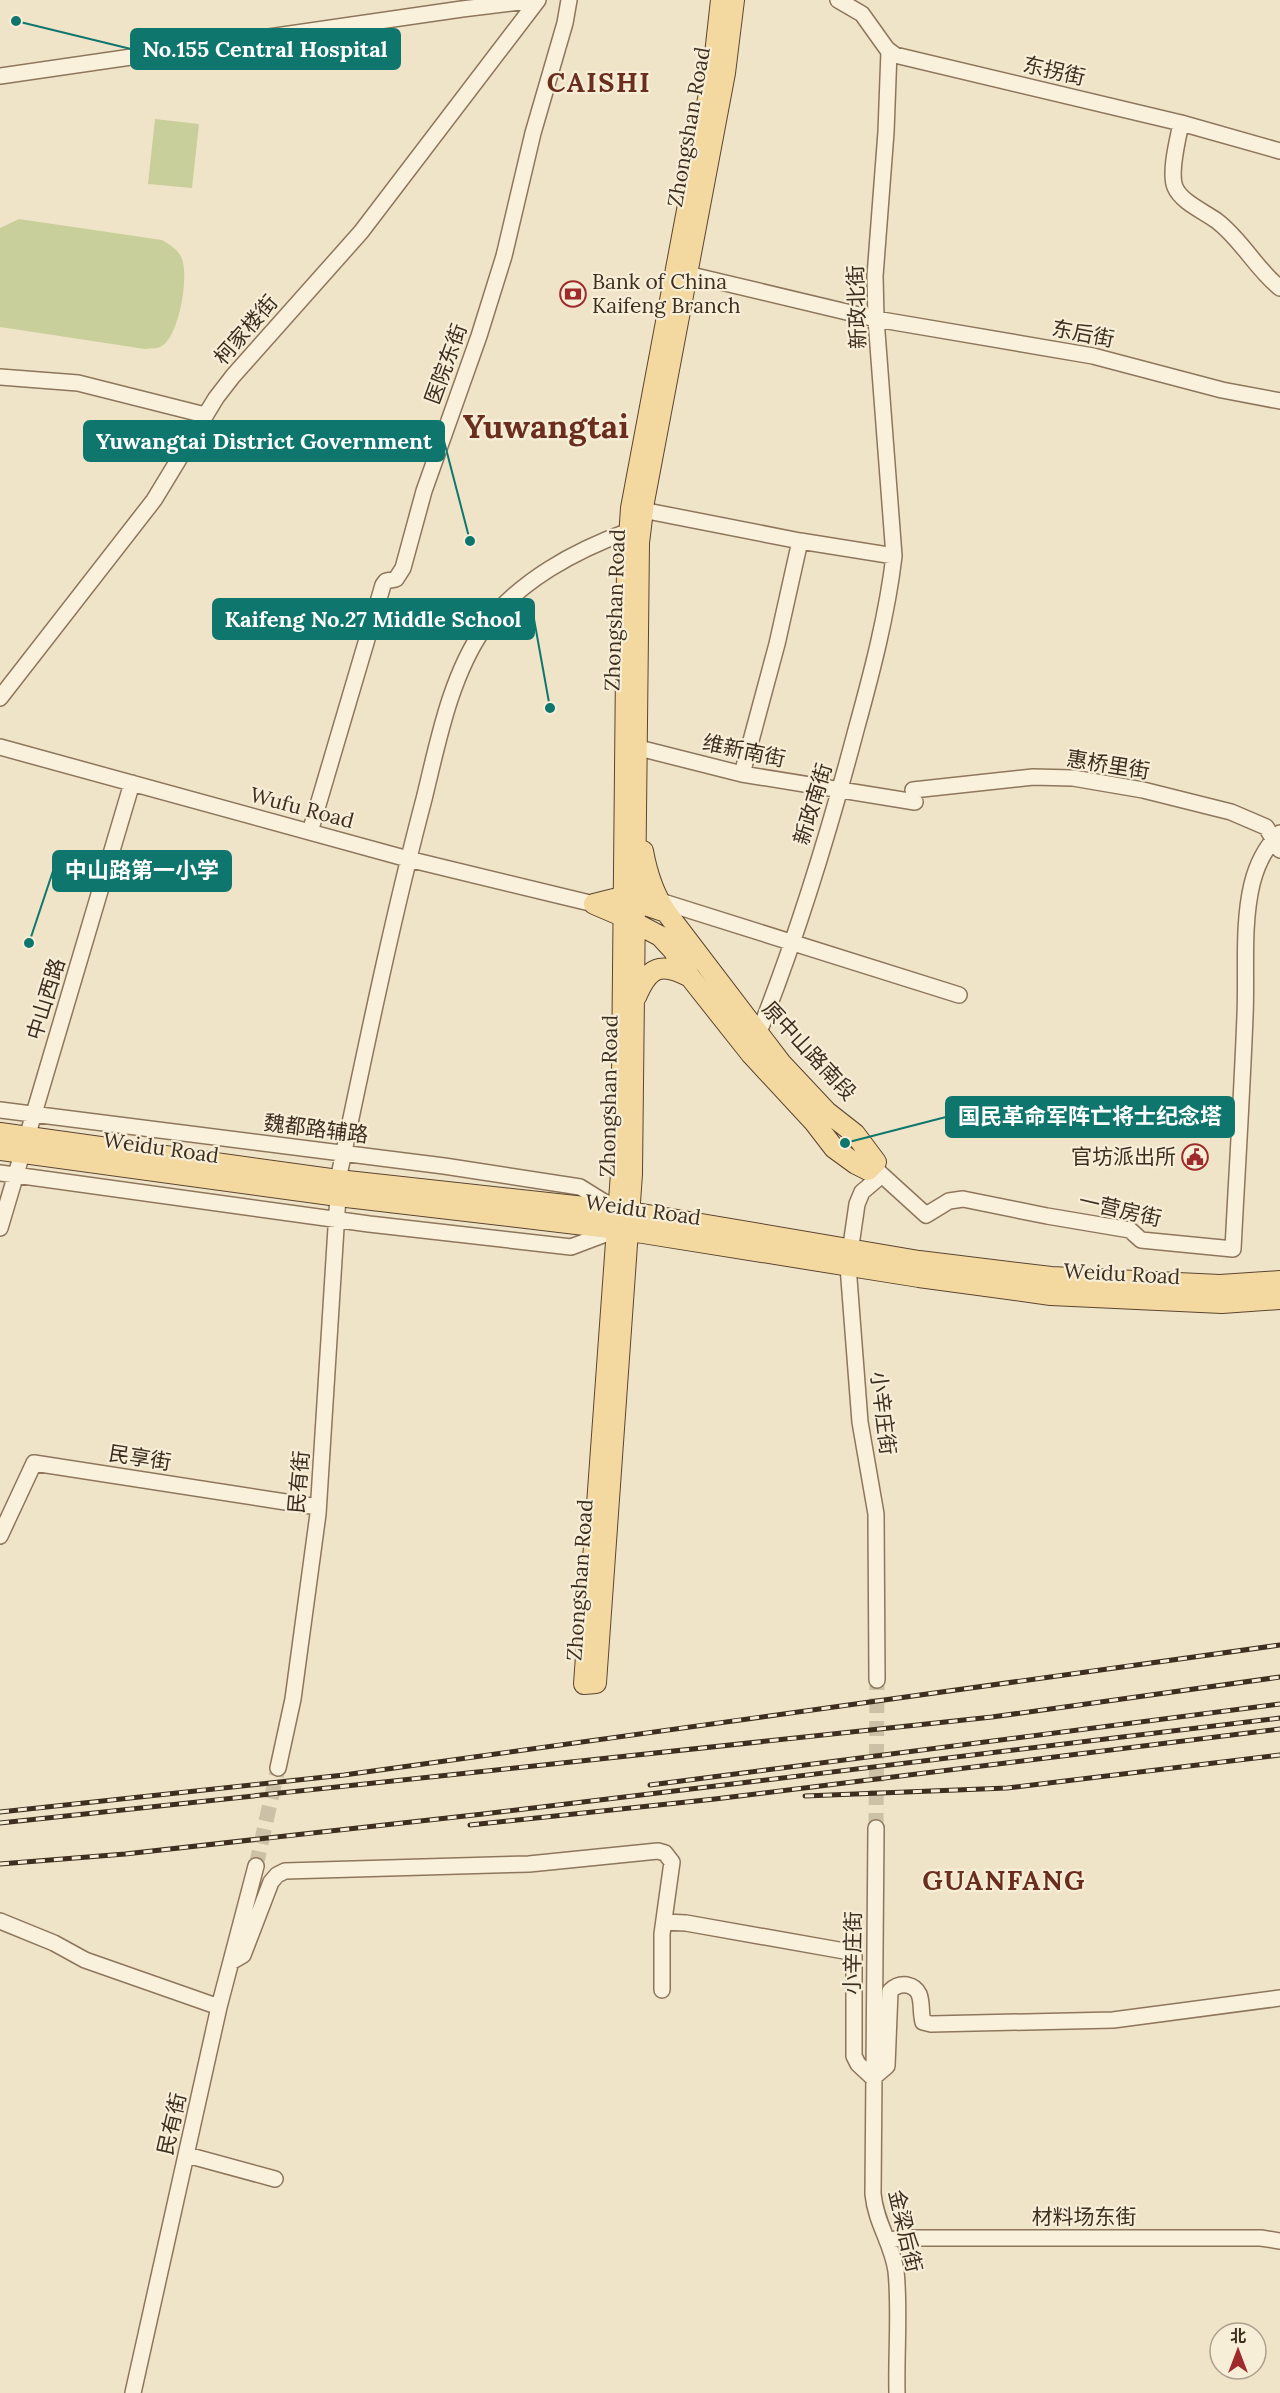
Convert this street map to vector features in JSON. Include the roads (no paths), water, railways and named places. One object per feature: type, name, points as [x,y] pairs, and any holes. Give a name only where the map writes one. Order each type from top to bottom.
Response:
[{"type":"main road","name":"Zhongshan Road","points":[[721,0],[713,72],[631,508],[629,531],[627,568],[629,910],[624,1221],[584,1684],[596,1683],[624,1221],[634,1003],[629,910],[635,807],[638,567],[642,510],[725,73],[734,0]]},
{"type":"main road","name":"原中山路南段","points":[[635,807],[646,869],[661,906],[755,1045],[834,1148],[856,1164],[868,1170],[878,1170]]},
{"type":"main road","points":[[594,904],[629,910],[661,906]]},
{"type":"main road","name":"原中山路南段","points":[[629,910],[660,936],[673,950],[690,977],[755,1045]]},
{"type":"main road","points":[[634,1003],[650,972],[669,967],[690,977]]},
{"type":"main road","name":"Weidu Road","points":[[0,1133],[25,1145],[338,1188],[624,1221],[849,1257],[1051,1295],[1222,1303],[1280,1299]]},
{"type":"main road","name":"Weidu Road","points":[[0,1150],[25,1145]]},
{"type":"main road","name":"Weidu Road","points":[[849,1257],[920,1261],[1051,1277],[1220,1285],[1280,1281]]},
{"type":"street","points":[[0,76],[450,10],[538,0]]},
{"type":"street","name":"柯家楼街","points":[[0,698],[154,500],[205,415],[233,376],[361,232],[538,0]]},
{"type":"street","name":"医院东街","points":[[310,832],[382,585],[386,581],[396,579],[403,568],[424,491],[479,336],[504,256],[533,133],[565,23],[568,0]]},
{"type":"street","points":[[838,0],[862,14],[888,51]]},
{"type":"street","name":"东拐街","points":[[888,51],[895,55],[1181,123],[1280,151]]},
{"type":"street","name":"新政北街","points":[[888,51],[886,132],[875,276],[876,319],[894,559]]},
{"type":"street","points":[[1181,123],[1174,170],[1175,187],[1182,196],[1219,223],[1248,252],[1260,270],[1280,288]]},
{"type":"street","name":"东后街","points":[[687,274],[876,319],[1055,349],[1134,365],[1222,390],[1280,400]]},
{"type":"street","points":[[0,377],[78,383],[205,415]]},
{"type":"street","points":[[642,510],[894,559]]},
{"type":"street","name":"民有街","points":[[278,1768],[293,1699],[318,1507],[338,1188],[343,1154],[408,858],[452,699],[465,663],[485,627],[501,608],[531,583],[598,542],[629,531]]},
{"type":"street","points":[[742,774],[777,644],[800,541]]},
{"type":"street","name":"新政南街","points":[[755,1045],[793,942],[840,791],[872,672],[890,593],[894,559]]},
{"type":"street","name":"Wufu Road","points":[[0,747],[408,858],[594,904]]},
{"type":"street","name":"维新南街","points":[[635,747],[742,774],[840,791],[914,796]]},
{"type":"street","name":"惠桥里街","points":[[914,796],[1033,777],[1073,778],[1143,790],[1232,812],[1266,827],[1278,841]]},
{"type":"street","name":"中山西路","points":[[0,1228],[8,1174],[25,1145],[132,783]]},
{"type":"street","name":"一营房街","points":[[878,1170],[926,1215],[949,1202],[963,1199],[1130,1230],[1141,1240],[1233,1249],[1245,1019],[1247,924],[1255,873],[1265,850],[1278,841]]},
{"type":"street","points":[[661,906],[793,942],[959,995]]},
{"type":"street","name":"魏都路辅路","points":[[0,1110],[444,1166],[580,1187],[624,1221]]},
{"type":"street","name":"小辛庄街","points":[[877,1680],[876,1514],[860,1422],[849,1257],[857,1204],[862,1192],[878,1170]]},
{"type":"street","points":[[8,1174],[336,1219],[572,1247],[624,1221]]},
{"type":"street","name":"民享街","points":[[0,1536],[3,1519],[34,1463],[318,1507]]},
{"type":"street","name":"小辛庄街","points":[[873,2078],[876,1828]]},
{"type":"street","points":[[231,1962],[243,1955],[271,1882],[285,1871],[529,1864],[658,1851],[665,1853],[672,1862],[664,1922],[662,1990]]},
{"type":"street","name":"民有街","points":[[133,2393],[219,2007],[256,1866]]},
{"type":"street","points":[[0,1921],[54,1943],[85,1960],[219,2007]]},
{"type":"street","points":[[664,1922],[686,1923],[850,1952],[854,1956],[854,2056],[858,2064],[873,2078],[887,2066],[890,1991],[899,1985],[909,1985],[917,1989],[921,1998],[923,2022],[931,2024],[1113,2020],[1280,1998]]},
{"type":"street","name":"金梁后街","points":[[873,2078],[873,2194],[877,2220],[887,2241],[896,2272],[897,2393]]},
{"type":"street","points":[[187,2155],[275,2179]]},
{"type":"street","name":"材料场东街","points":[[887,2241],[900,2238],[1261,2238],[1280,2241]]},
{"type":"tunnel","points":[[876,1828],[877,1680]]},
{"type":"tunnel","points":[[256,1866],[278,1768]]},
{"type":"railway","points":[[0,1812],[344,1775],[1280,1645]]},
{"type":"railway","points":[[0,1823],[992,1717],[1280,1677]]},
{"type":"railway","points":[[650,1785],[1280,1704]]},
{"type":"railway","points":[[0,1864],[125,1854],[483,1814],[1280,1718]]},
{"type":"railway","points":[[470,1825],[715,1799],[1280,1729]]},
{"type":"railway","points":[[805,1796],[1007,1788],[1280,1755]]},
{"type":"place","name":"No.155 Central Hospital","points":[[16,21]]},
{"type":"place","name":"Bank of China Kaifeng Branch","points":[[573,294]]},
{"type":"place","name":"Yuwangtai District Government","points":[[470,541]]},
{"type":"place","name":"Kaifeng No.27 Middle School","points":[[550,708]]},
{"type":"place","name":"中山路第一小学","points":[[29,943]]},
{"type":"place","name":"国民革命军阵亡将士纪念塔","points":[[845,1143]]},
{"type":"place","name":"官坊派出所","points":[[1195,1157]]},
{"type":"district","name":"CAISHI","points":[[599,83]]},
{"type":"district","name":"Yuwangtai","points":[[546,426]]},
{"type":"district","name":"GUANFANG","points":[[1004,1881]]}]
